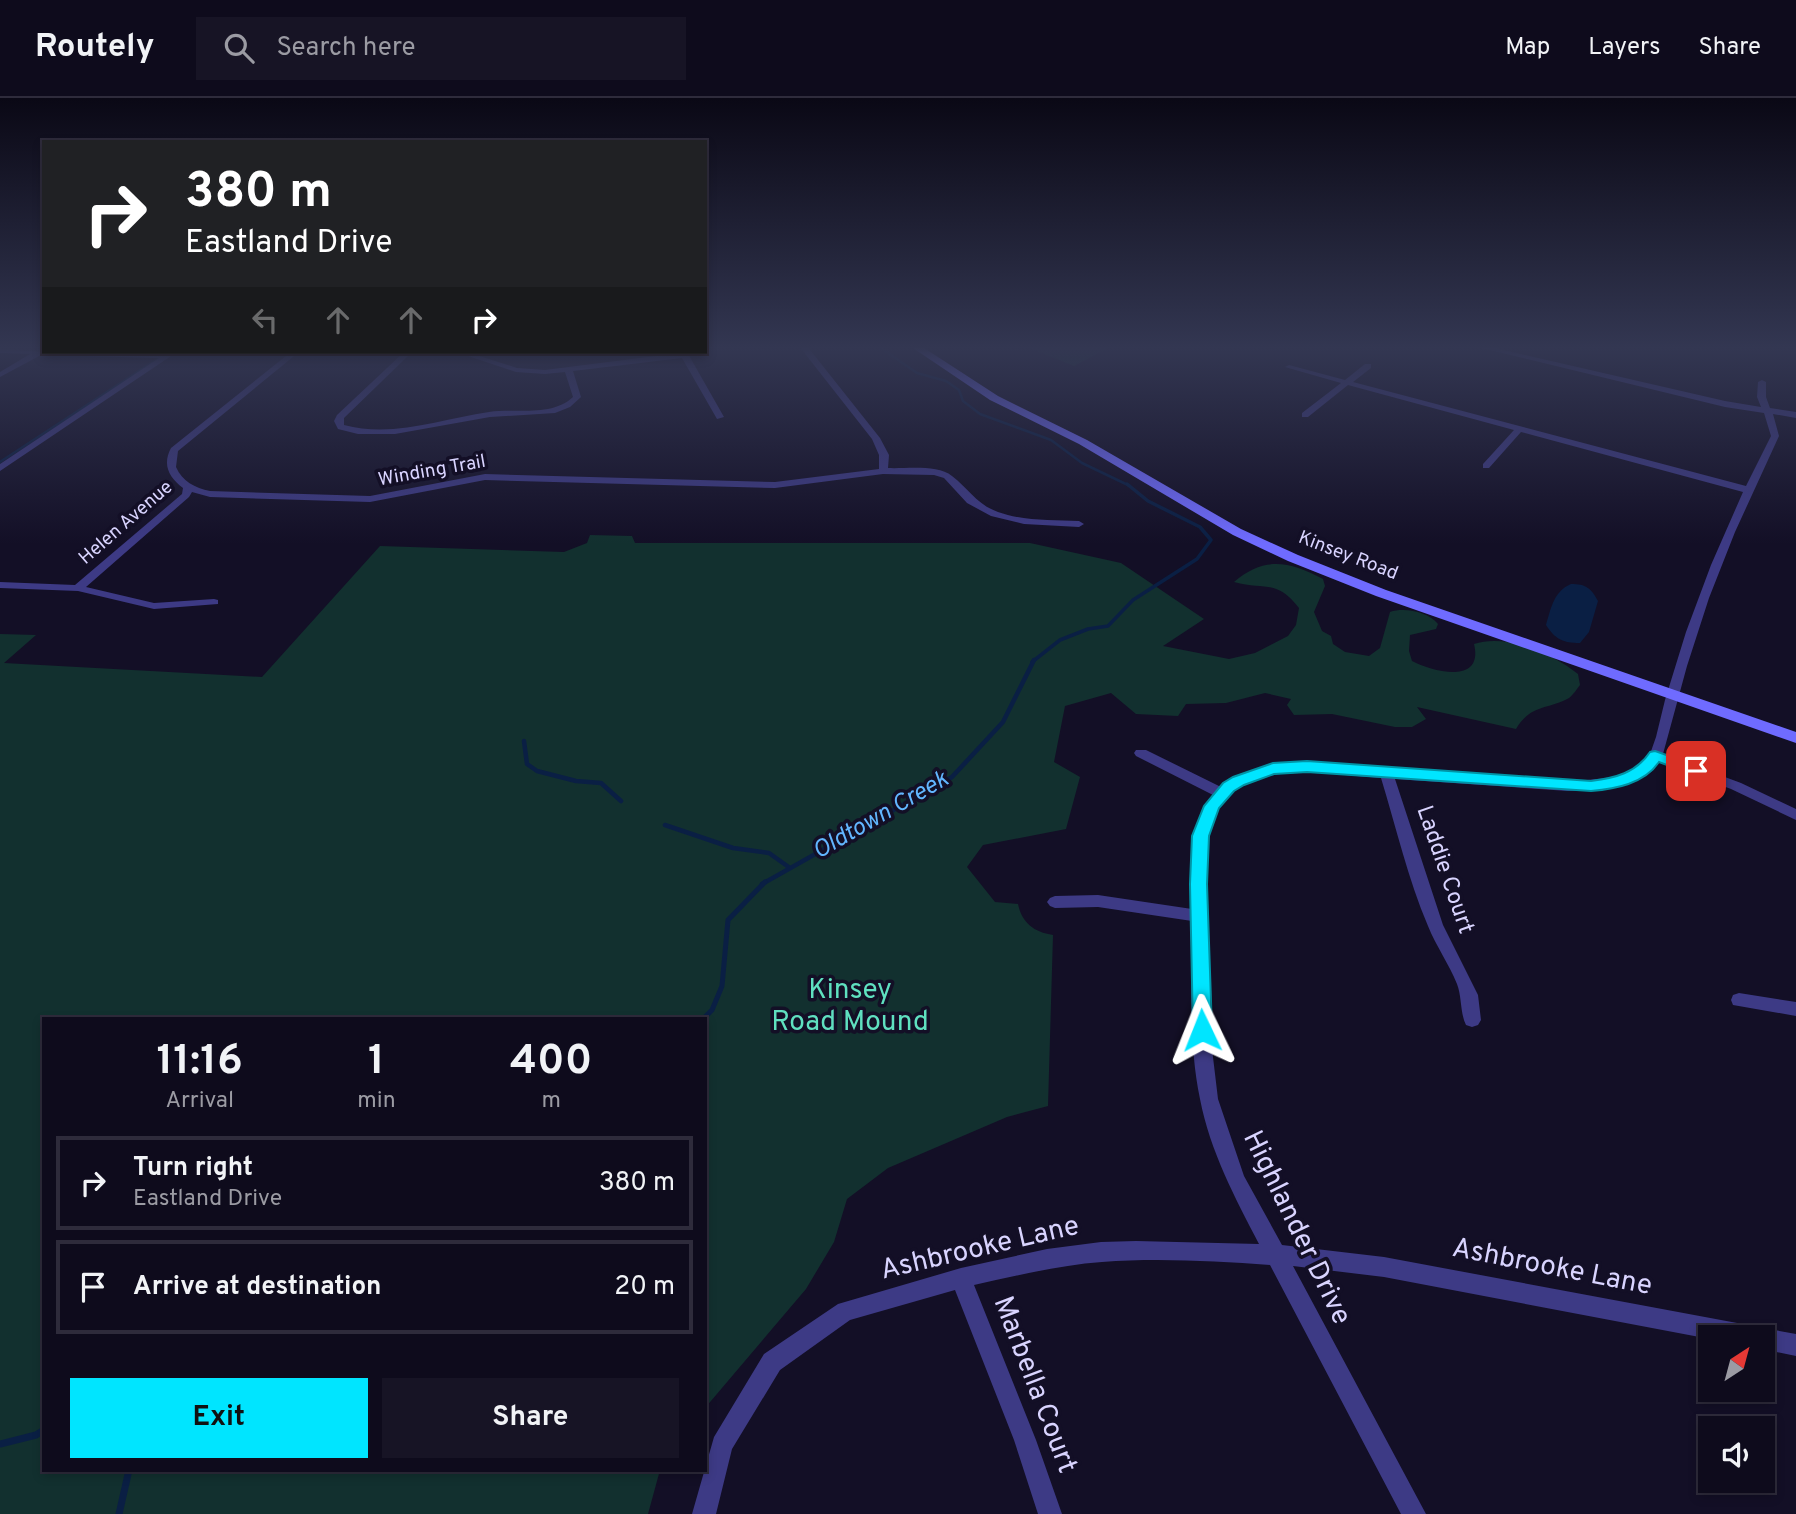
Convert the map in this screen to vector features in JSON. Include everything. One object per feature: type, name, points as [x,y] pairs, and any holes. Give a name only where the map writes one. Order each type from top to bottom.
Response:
[{"type":"street","points":[[0,468],[83,412]]},
{"type":"street","points":[[188,488],[171,467],[170,459],[174,450],[221,412]]},
{"type":"street","points":[[345,412],[338,421],[341,426],[386,430],[521,412]]},
{"type":"street","points":[[717,412],[720,418]]},
{"type":"street","points":[[855,412],[876,438],[884,455],[883,471]]},
{"type":"street","name":"Kinsey Road","points":[[1022,412],[1083,442],[1260,543],[1363,586],[1796,738]]},
{"type":"street","points":[[1305,415],[1309,412]]},
{"type":"street","points":[[1460,412],[1748,490]]},
{"type":"street","points":[[1767,412],[1775,425],[1775,436],[1727,536],[1672,695],[1655,756],[1736,786],[1796,815]]},
{"type":"street","points":[[1774,412],[1796,415]]},
{"type":"street","points":[[1486,466],[1520,428]]},
{"type":"street","name":"Winding Trail","points":[[188,488],[210,494],[370,499],[485,477],[775,485],[816,482],[883,471],[940,473],[950,477],[970,500],[995,514],[1024,521],[1080,524]]},
{"type":"street","name":"Helen Avenue","points":[[0,585],[78,588],[186,495],[188,488]]},
{"type":"street","points":[[78,588],[154,606],[214,602]]},
{"type":"street","points":[[1141,753],[1222,794]]},
{"type":"street","name":"Highlander Drive","points":[[1414,1514],[1236,1180],[1209,1098],[1203,1055],[1201,836],[1212,806],[1222,794],[1239,781],[1286,767],[1591,786],[1609,784],[1637,775],[1647,768],[1655,756]]},
{"type":"street","name":"Laddie Court","points":[[1387,774],[1435,924],[1467,986],[1473,1009],[1472,1020]]},
{"type":"street","points":[[1055,902],[1098,901],[1200,916]]},
{"type":"street","points":[[1739,1000],[1796,1009]]},
{"type":"street","name":"Ashbrooke Lane","points":[[704,1514],[722,1445],[772,1362],[845,1311],[961,1278],[1047,1259],[1101,1252],[1275,1255],[1384,1267],[1698,1326]]},
{"type":"street","name":"Marbella Court","points":[[961,1278],[1025,1440],[1050,1514]]},
{"type":"street","points":[[1775,1341],[1796,1345]]},
{"type":"green space","name":"Kinsey Road Mound","points":[[590,535],[632,536],[635,543],[1030,543],[1121,563],[1204,619],[1163,646],[1229,659],[1255,653],[1288,636],[1296,625],[1299,608],[1283,593],[1269,587],[1234,582],[1256,568],[1288,565],[1323,579],[1325,586],[1314,612],[1322,631],[1331,636],[1333,644],[1345,652],[1369,656],[1380,648],[1390,612],[1409,610],[1428,616],[1438,624],[1436,629],[1410,635],[1409,651],[1412,661],[1421,665],[1443,671],[1464,670],[1471,666],[1475,657],[1474,644],[1501,641],[1529,647],[1556,659],[1578,674],[1580,685],[1569,698],[1528,715],[1516,729],[1417,707],[1426,719],[1412,727],[1395,727],[1332,714],[1294,715],[1287,705],[1291,699],[1265,693],[1226,703],[1186,704],[1178,716],[1136,714],[1111,693],[1065,706],[1054,762],[1080,777],[1066,829],[983,845],[967,867],[995,902],[1018,904],[1022,916],[1030,926],[1053,935],[1048,1106],[1007,1117],[888,1168],[847,1199],[834,1242],[806,1289],[707,1406],[707,1017],[42,1017],[42,1472],[659,1472],[648,1514],[0,1514],[0,634],[36,635],[4,663],[262,677],[380,546],[564,552],[587,543]]},
{"type":"water","points":[[1571,584],[1588,588],[1598,601],[1589,632],[1580,643],[1560,639],[1546,625],[1557,596]]},
{"type":"waterway","points":[[0,462],[76,412]]},
{"type":"waterway","name":"Oldtown Creek","points":[[977,412],[1051,440],[1082,463],[1129,485]]},
{"type":"waterway","name":"Oldtown Creek","points":[[1034,661],[1060,640],[1088,629],[1108,626],[1133,600],[1197,559],[1211,540],[1200,527],[1148,501],[1129,485]]},
{"type":"waterway","name":"Oldtown Creek","points":[[764,883],[952,777],[1003,722],[1034,661]]},
{"type":"waterway","points":[[524,741],[527,764],[537,771],[576,781],[601,783],[621,801]]},
{"type":"waterway","points":[[665,825],[733,848],[769,853],[790,868]]},
{"type":"waterway","name":"Oldtown Creek","points":[[705,1017],[712,1010],[722,986],[728,920],[764,883]]},
{"type":"waterway","points":[[0,1444],[42,1431]]},
{"type":"waterway","name":"Oldtown Creek","points":[[119,1514],[129,1472]]},
{"type":"route","points":[[1202,1030],[1199,884],[1201,836],[1212,806],[1229,787],[1239,781],[1273,769],[1307,767],[1591,786],[1609,784],[1637,775],[1647,768],[1655,756],[1696,771]]}]
